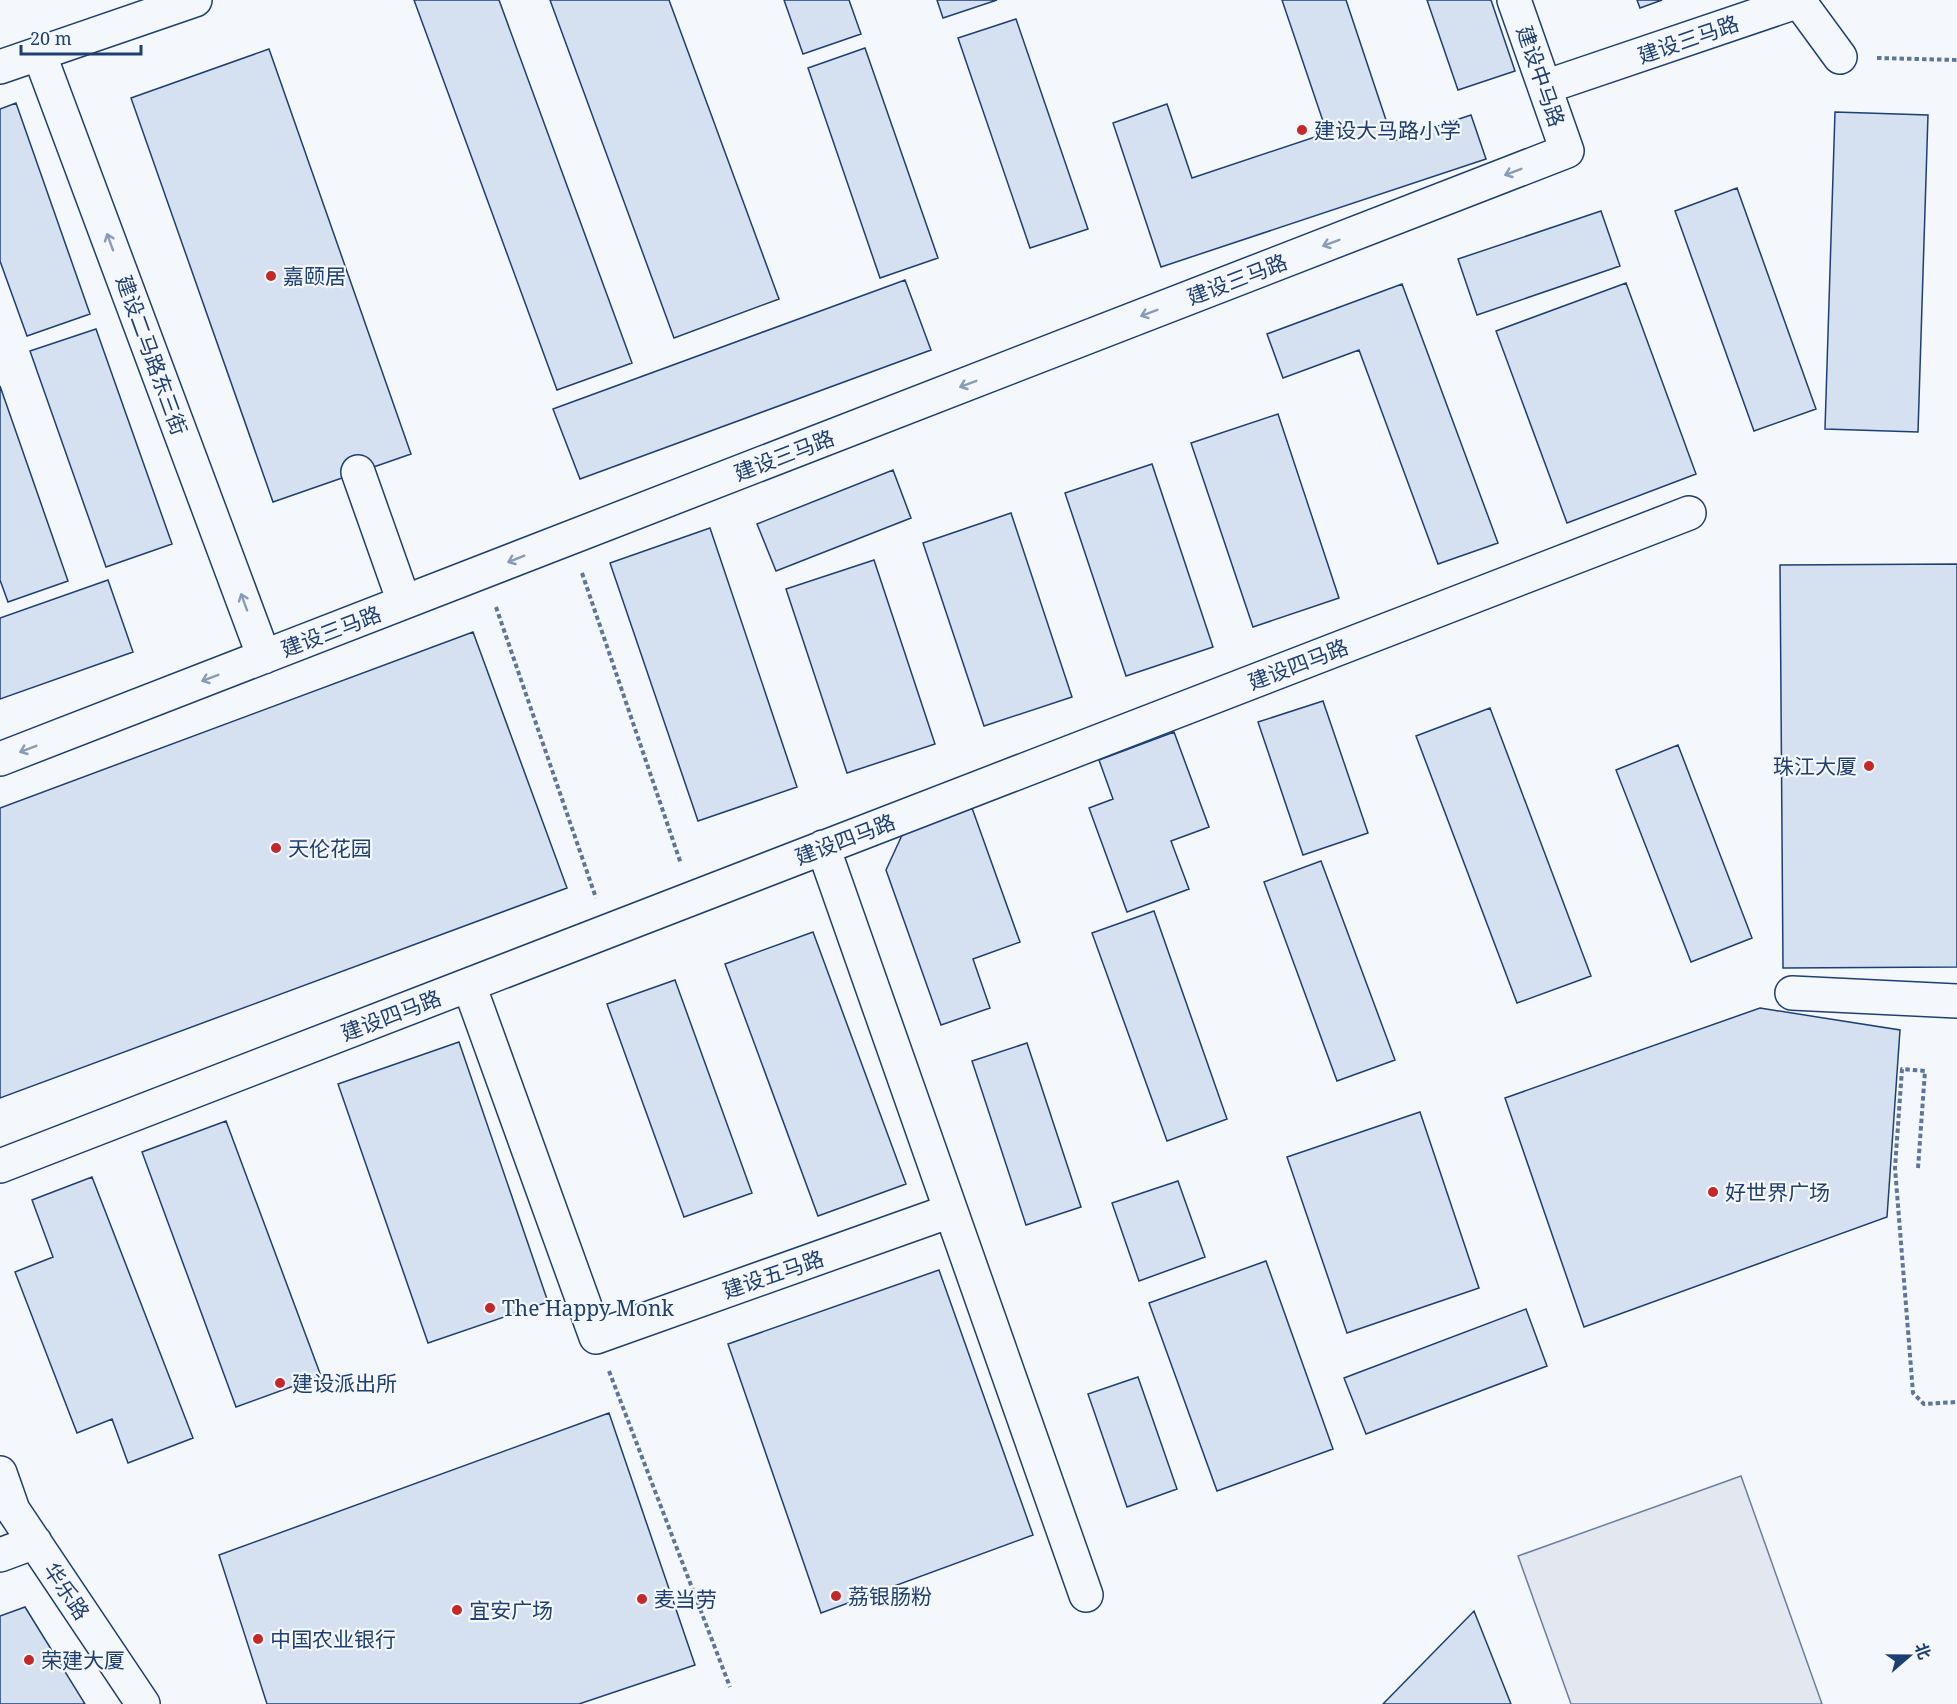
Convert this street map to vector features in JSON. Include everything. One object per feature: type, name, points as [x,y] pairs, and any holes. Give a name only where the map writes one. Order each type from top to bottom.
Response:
[{"type":"street","points":[[0,67],[195,0]]},
{"type":"street","name":"建设中马路","points":[[1514,0],[1568,151]]},
{"type":"street","name":"建设三马路","points":[[1545,87],[1799,1],[1840,57]]},
{"type":"street","name":"建设二马路东三街","points":[[39,53],[264,657]]},
{"type":"street","name":"建设三马路","points":[[0,759],[1568,151]]},
{"type":"street","points":[[358,472],[404,602]]},
{"type":"street","name":"建设四马路","points":[[0,1166],[1689,513]]},
{"type":"street","points":[[824,847],[1086,1595]]},
{"type":"street","points":[[469,985],[596,1337]]},
{"type":"street","points":[[1792,993],[1957,1001]]},
{"type":"street","name":"建设五马路","points":[[596,1337],[950,1211]]},
{"type":"street","name":"华乐路","points":[[0,1473],[14,1510],[143,1704]]},
{"type":"street","points":[[0,1555],[35,1542]]},
{"type":"path","points":[[1840,57],[1957,60]]},
{"type":"path","points":[[570,538],[692,898]]},
{"type":"path","points":[[484,572],[607,931]]},
{"type":"path","points":[[1918,1168],[1925,1071],[1902,1069],[1893,1167],[1913,1393],[1924,1404],[1957,1402]]},
{"type":"path","points":[[596,1337],[730,1687]]},
{"type":"shaded area","points":[[1741,1476],[1822,1704],[1571,1704],[1518,1556]]},
{"type":"building","points":[[414,0],[499,0],[632,363],[557,390]]},
{"type":"building","points":[[550,0],[669,0],[779,299],[674,338]]},
{"type":"building","points":[[784,0],[849,0],[861,34],[803,54]]},
{"type":"building","points":[[937,0],[997,0],[943,18]]},
{"type":"building","points":[[1282,0],[1346,0],[1393,141],[1471,115],[1486,159],[1161,267],[1113,123],[1167,104],[1192,178],[1327,133]]},
{"type":"building","points":[[1427,0],[1491,0],[1515,71],[1458,90]]},
{"type":"building","points":[[1637,0],[1662,0],[1640,8]]},
{"type":"building","points":[[1016,19],[1088,229],[1030,248],[958,38]]},
{"type":"building","points":[[865,48],[938,258],[880,278],[808,68]]},
{"type":"building","name":"嘉颐居","points":[[269,49],[411,454],[273,502],[131,98]]},
{"type":"building","points":[[16,103],[90,314],[27,336],[0,261],[0,109]]},
{"type":"building","points":[[1835,112],[1928,115],[1918,432],[1825,429]]},
{"type":"building","points":[[1737,188],[1816,409],[1754,431],[1675,211]]},
{"type":"building","points":[[1601,211],[1620,266],[1477,315],[1458,259]]},
{"type":"building","points":[[905,280],[931,350],[580,479],[553,409]]},
{"type":"building","points":[[1626,283],[1696,474],[1567,523],[1496,331]]},
{"type":"building","points":[[1402,284],[1498,543],[1438,564],[1359,350],[1283,378],[1267,334]]},
{"type":"building","points":[[96,329],[172,544],[106,567],[30,351]]},
{"type":"building","points":[[0,386],[68,581],[8,602],[0,580]]},
{"type":"building","points":[[1278,414],[1339,598],[1253,627],[1191,443]]},
{"type":"building","points":[[1152,464],[1213,647],[1126,676],[1065,493]]},
{"type":"building","points":[[893,470],[911,518],[776,571],[757,524]]},
{"type":"building","points":[[1011,513],[1072,697],[984,726],[923,543]]},
{"type":"building","points":[[710,528],[797,787],[698,821],[610,563]]},
{"type":"building","points":[[874,560],[935,744],[847,773],[786,589]]},
{"type":"building","name":"珠江大厦","points":[[1957,564],[1957,967],[1783,968],[1780,565]]},
{"type":"building","points":[[108,580],[133,652],[0,699],[0,618]]},
{"type":"building","name":"天伦花园","points":[[473,632],[567,888],[0,1098],[0,808]]},
{"type":"building","points":[[1323,701],[1368,833],[1303,855],[1258,722]]},
{"type":"building","points":[[1490,708],[1591,976],[1517,1003],[1416,736]]},
{"type":"building","points":[[1174,732],[1209,827],[1171,841],[1189,889],[1127,912],[1089,808],[1113,799],[1099,760]]},
{"type":"building","points":[[1678,745],[1752,938],[1691,962],[1616,770]]},
{"type":"building","points":[[972,808],[1020,942],[973,959],[990,1008],[941,1025],[886,870],[903,833]]},
{"type":"building","points":[[1321,861],[1395,1060],[1337,1081],[1264,882]]},
{"type":"building","points":[[1154,911],[1227,1119],[1167,1141],[1092,933]]},
{"type":"building","points":[[813,932],[906,1184],[818,1216],[725,964]]},
{"type":"building","points":[[675,980],[752,1193],[684,1217],[607,1004]]},
{"type":"building","name":"好世界广场","points":[[1760,1008],[1900,1030],[1887,1217],[1584,1327],[1505,1098]]},
{"type":"building","points":[[459,1042],[548,1302],[428,1343],[338,1084]]},
{"type":"building","points":[[1027,1043],[1081,1207],[1026,1225],[972,1061]]},
{"type":"building","points":[[1420,1112],[1479,1288],[1347,1333],[1287,1157]]},
{"type":"building","points":[[226,1121],[321,1376],[236,1407],[142,1152]]},
{"type":"building","points":[[92,1177],[193,1438],[128,1463],[112,1419],[77,1433],[15,1272],[53,1257],[32,1200]]},
{"type":"building","points":[[1178,1181],[1205,1257],[1139,1281],[1112,1203]]},
{"type":"building","points":[[1266,1261],[1333,1449],[1217,1491],[1149,1303]]},
{"type":"building","points":[[939,1270],[1033,1535],[821,1613],[728,1344]]},
{"type":"building","points":[[1526,1309],[1547,1366],[1366,1434],[1344,1378]]},
{"type":"building","points":[[1138,1377],[1177,1489],[1127,1507],[1088,1394]]},
{"type":"building","name":"宜安广场","points":[[609,1413],[695,1665],[579,1704],[267,1704],[219,1555]]},
{"type":"building","name":"荣建大厦","points":[[25,1607],[85,1704],[0,1704],[0,1616]]},
{"type":"building","points":[[1474,1611],[1511,1704],[1383,1704]]},
{"type":"place","name":"建设大马路小学","points":[[1302,130]]},
{"type":"place","name":"嘉颐居","points":[[271,276]]},
{"type":"place","name":"珠江大厦","points":[[1869,766]]},
{"type":"place","name":"天伦花园","points":[[276,848]]},
{"type":"place","name":"好世界广场","points":[[1713,1192]]},
{"type":"place","name":"The Happy Monk","points":[[490,1308]]},
{"type":"place","name":"建设派出所","points":[[280,1383]]},
{"type":"place","name":"荔银肠粉","points":[[836,1596]]},
{"type":"place","name":"麦当劳","points":[[642,1599]]},
{"type":"place","name":"宜安广场","points":[[457,1610]]},
{"type":"place","name":"中国农业银行","points":[[258,1639]]},
{"type":"place","name":"荣建大厦","points":[[29,1660]]}]
